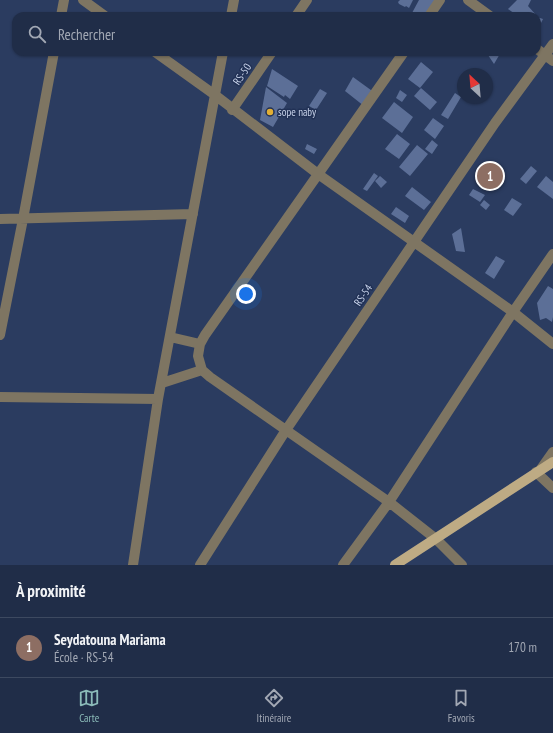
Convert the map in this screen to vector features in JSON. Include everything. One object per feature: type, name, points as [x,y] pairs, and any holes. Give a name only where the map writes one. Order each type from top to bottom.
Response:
[{"type":"main road","points":[[395,565],[553,462]]},
{"type":"street","points":[[62,12],[64,0]]},
{"type":"street","points":[[83,0],[100,12]]},
{"type":"street","points":[[232,12],[234,0]]},
{"type":"street","points":[[299,12],[307,0]]},
{"type":"street","points":[[432,12],[440,0]]},
{"type":"street","points":[[468,0],[484,12]]},
{"type":"street","name":"RS-54","points":[[200,565],[286,430],[495,123],[553,44]]},
{"type":"street","points":[[0,335],[53,56]]},
{"type":"street","points":[[160,56],[318,174],[513,312],[553,344]]},
{"type":"street","points":[[134,565],[158,399],[222,56]]},
{"type":"street","name":"RS-50","points":[[232,110],[269,56]]},
{"type":"street","points":[[401,56],[205,336],[200,344],[198,356],[202,370],[388,502],[436,539],[462,565]]},
{"type":"street","points":[[0,219],[193,214]]},
{"type":"street","points":[[343,565],[388,502],[553,254]]},
{"type":"street","points":[[170,337],[200,344]]},
{"type":"street","points":[[162,383],[202,370]]},
{"type":"street","points":[[0,397],[158,399]]},
{"type":"street","points":[[553,452],[539,471],[553,488]]},
{"type":"building","points":[[400,0],[413,0],[409,8],[399,4],[398,2]]},
{"type":"building","points":[[419,0],[434,0],[434,3],[427,12],[413,12]]},
{"type":"building","points":[[517,0],[531,0],[528,6],[533,12],[512,12],[508,9]]},
{"type":"building","points":[[489,56],[499,56],[494,64]]},
{"type":"building","points":[[421,62],[433,72],[420,88],[408,79]]},
{"type":"building","points":[[272,69],[298,86],[290,99],[285,95],[284,97],[267,86]]},
{"type":"building","points":[[353,77],[375,93],[364,106],[345,91]]},
{"type":"building","points":[[266,87],[287,103],[273,127],[260,120]]},
{"type":"building","points":[[421,88],[437,102],[430,110],[414,96]]},
{"type":"building","points":[[320,89],[327,93],[316,110],[309,106]]},
{"type":"building","points":[[400,90],[407,95],[402,102],[396,98]]},
{"type":"building","points":[[455,93],[457,94],[457,104],[448,119],[441,115]]},
{"type":"building","points":[[394,102],[413,117],[402,133],[382,118]]},
{"type":"building","points":[[433,118],[444,126],[435,139],[424,130]]},
{"type":"building","points":[[397,134],[410,144],[399,159],[385,149]]},
{"type":"building","points":[[432,140],[438,145],[432,154],[425,149]]},
{"type":"building","points":[[307,144],[317,149],[314,154],[305,149]]},
{"type":"building","points":[[417,145],[428,154],[410,176],[399,167]]},
{"type":"building","points":[[531,166],[537,171],[526,184],[520,179]]},
{"type":"building","points":[[374,173],[378,176],[367,191],[363,189]]},
{"type":"building","points":[[380,176],[387,182],[381,188],[375,181]]},
{"type":"building","points":[[546,176],[553,182],[553,199],[537,187]]},
{"type":"building","points":[[412,187],[431,202],[424,210],[405,196]]},
{"type":"building","points":[[473,189],[485,195],[480,202],[469,195]]},
{"type":"building","points":[[512,198],[522,204],[513,216],[504,210]]},
{"type":"building","points":[[484,200],[490,205],[486,210],[480,205]]},
{"type":"building","points":[[396,207],[409,216],[405,223],[391,214]]},
{"type":"building","points":[[461,228],[465,252],[456,251],[452,234]]},
{"type":"building","points":[[496,256],[505,261],[494,279],[485,273]]},
{"type":"building","points":[[548,286],[553,289],[552,322],[546,318],[540,320],[537,303]]},
{"type":"place","name":"sope naby","points":[[270,112]]},
{"type":"place","name":"Seydatouna Mariama","points":[[490,176]]}]
